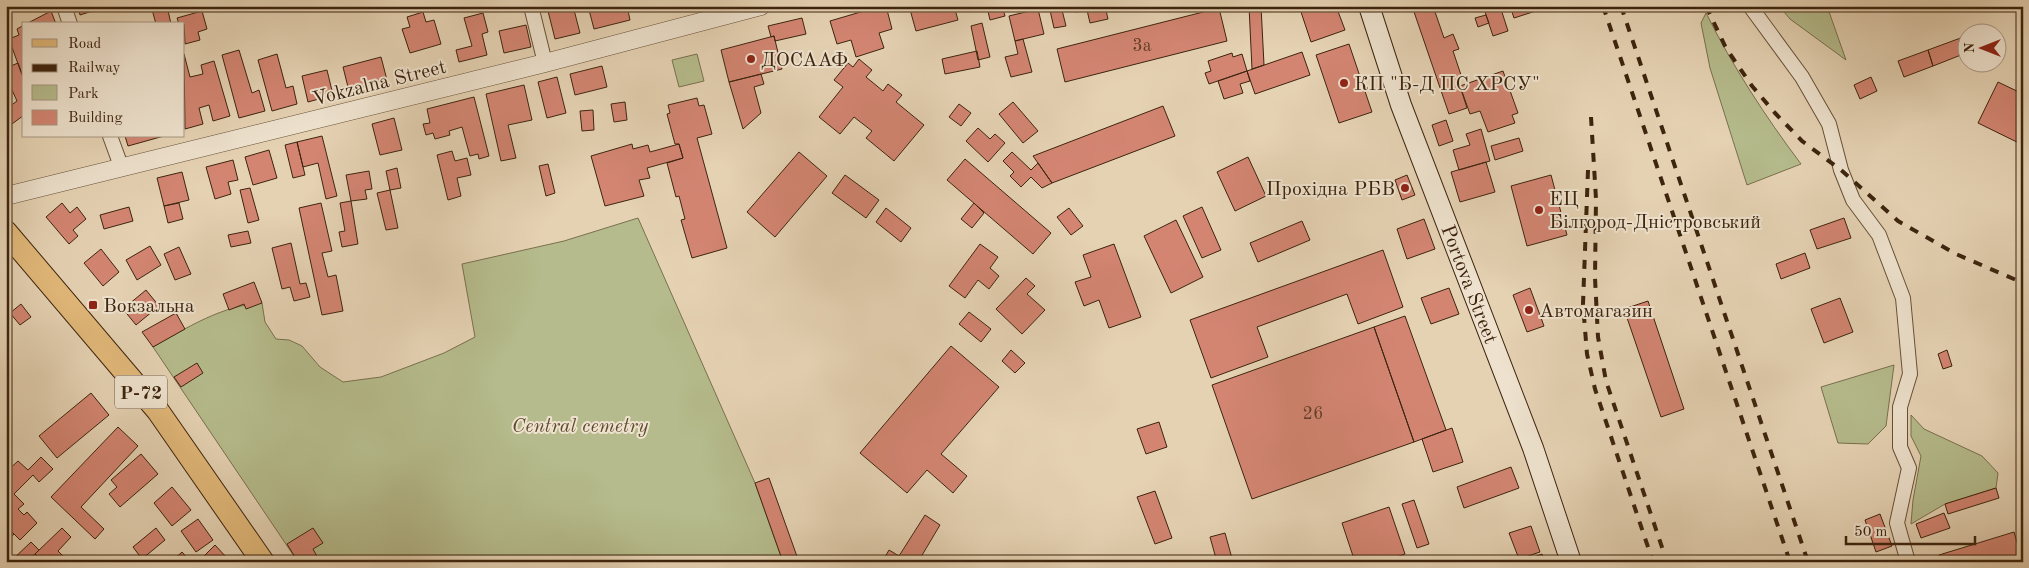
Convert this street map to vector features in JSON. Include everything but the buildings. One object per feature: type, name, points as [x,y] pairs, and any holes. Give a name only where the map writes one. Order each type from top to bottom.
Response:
[{"type":"main road","name":"Portova Street","points":[[1369,6],[1401,105],[1533,448],[1571,562]]},
{"type":"main road","name":"Р-72","points":[[6,232],[158,411],[263,562]]},
{"type":"street","points":[[64,6],[69,22]]},
{"type":"street","points":[[531,6],[545,63]]},
{"type":"street","name":"Vokzalna Street","points":[[6,196],[121,166],[545,63],[761,6]]},
{"type":"street","points":[[1750,6],[1802,78],[1829,124],[1844,178],[1853,200],[1879,234],[1903,298],[1910,374],[1900,407],[1900,447],[1909,468],[1897,523],[1908,562]]},
{"type":"street","points":[[111,138],[121,166]]},
{"type":"green space","points":[[1779,6],[1827,6],[1846,60],[1790,19]]},
{"type":"green space","points":[[1706,13],[1750,91],[1801,164],[1747,185],[1710,68],[1701,23]]},
{"type":"green space","points":[[697,54],[704,81],[679,87],[672,60]]},
{"type":"green space","name":"Central cemetry","points":[[638,218],[755,483],[783,562],[298,562],[153,347],[192,325],[219,313],[233,308],[262,303],[265,322],[276,339],[289,340],[302,346],[320,367],[343,382],[381,377],[444,353],[475,337],[462,264],[564,241]]},
{"type":"green space","points":[[1894,365],[1886,426],[1868,444],[1838,443],[1821,387]]},
{"type":"green space","points":[[1911,415],[1924,429],[1982,456],[1998,473],[1996,488],[1945,504],[1911,524],[1913,500],[1921,456],[1911,436]]},
{"type":"railway","points":[[1603,6],[1790,562]]},
{"type":"railway","points":[[1621,6],[1808,562]]},
{"type":"railway","points":[[1706,6],[1726,48],[1752,86],[1802,141],[1841,170],[1898,221],[1956,254],[2023,283]]},
{"type":"railway","points":[[1591,117],[1596,199],[1595,278],[1598,337],[1606,381],[1667,562]]},
{"type":"railway","points":[[1588,170],[1583,304],[1587,354],[1595,389],[1653,562]]},
{"type":"place","name":"ДОСААФ","points":[[751,59]]},
{"type":"place","name":"КП \"Б-Д ПС ХРСУ\"","points":[[1344,83]]},
{"type":"place","name":"Прохідна РБВ","points":[[1405,188]]},
{"type":"place","name":"ЕЦ Білгород-Дністровський","points":[[1539,210]]},
{"type":"place","name":"Вокзальна","points":[[93,305]]},
{"type":"place","name":"Автомагазин","points":[[1529,310]]}]
